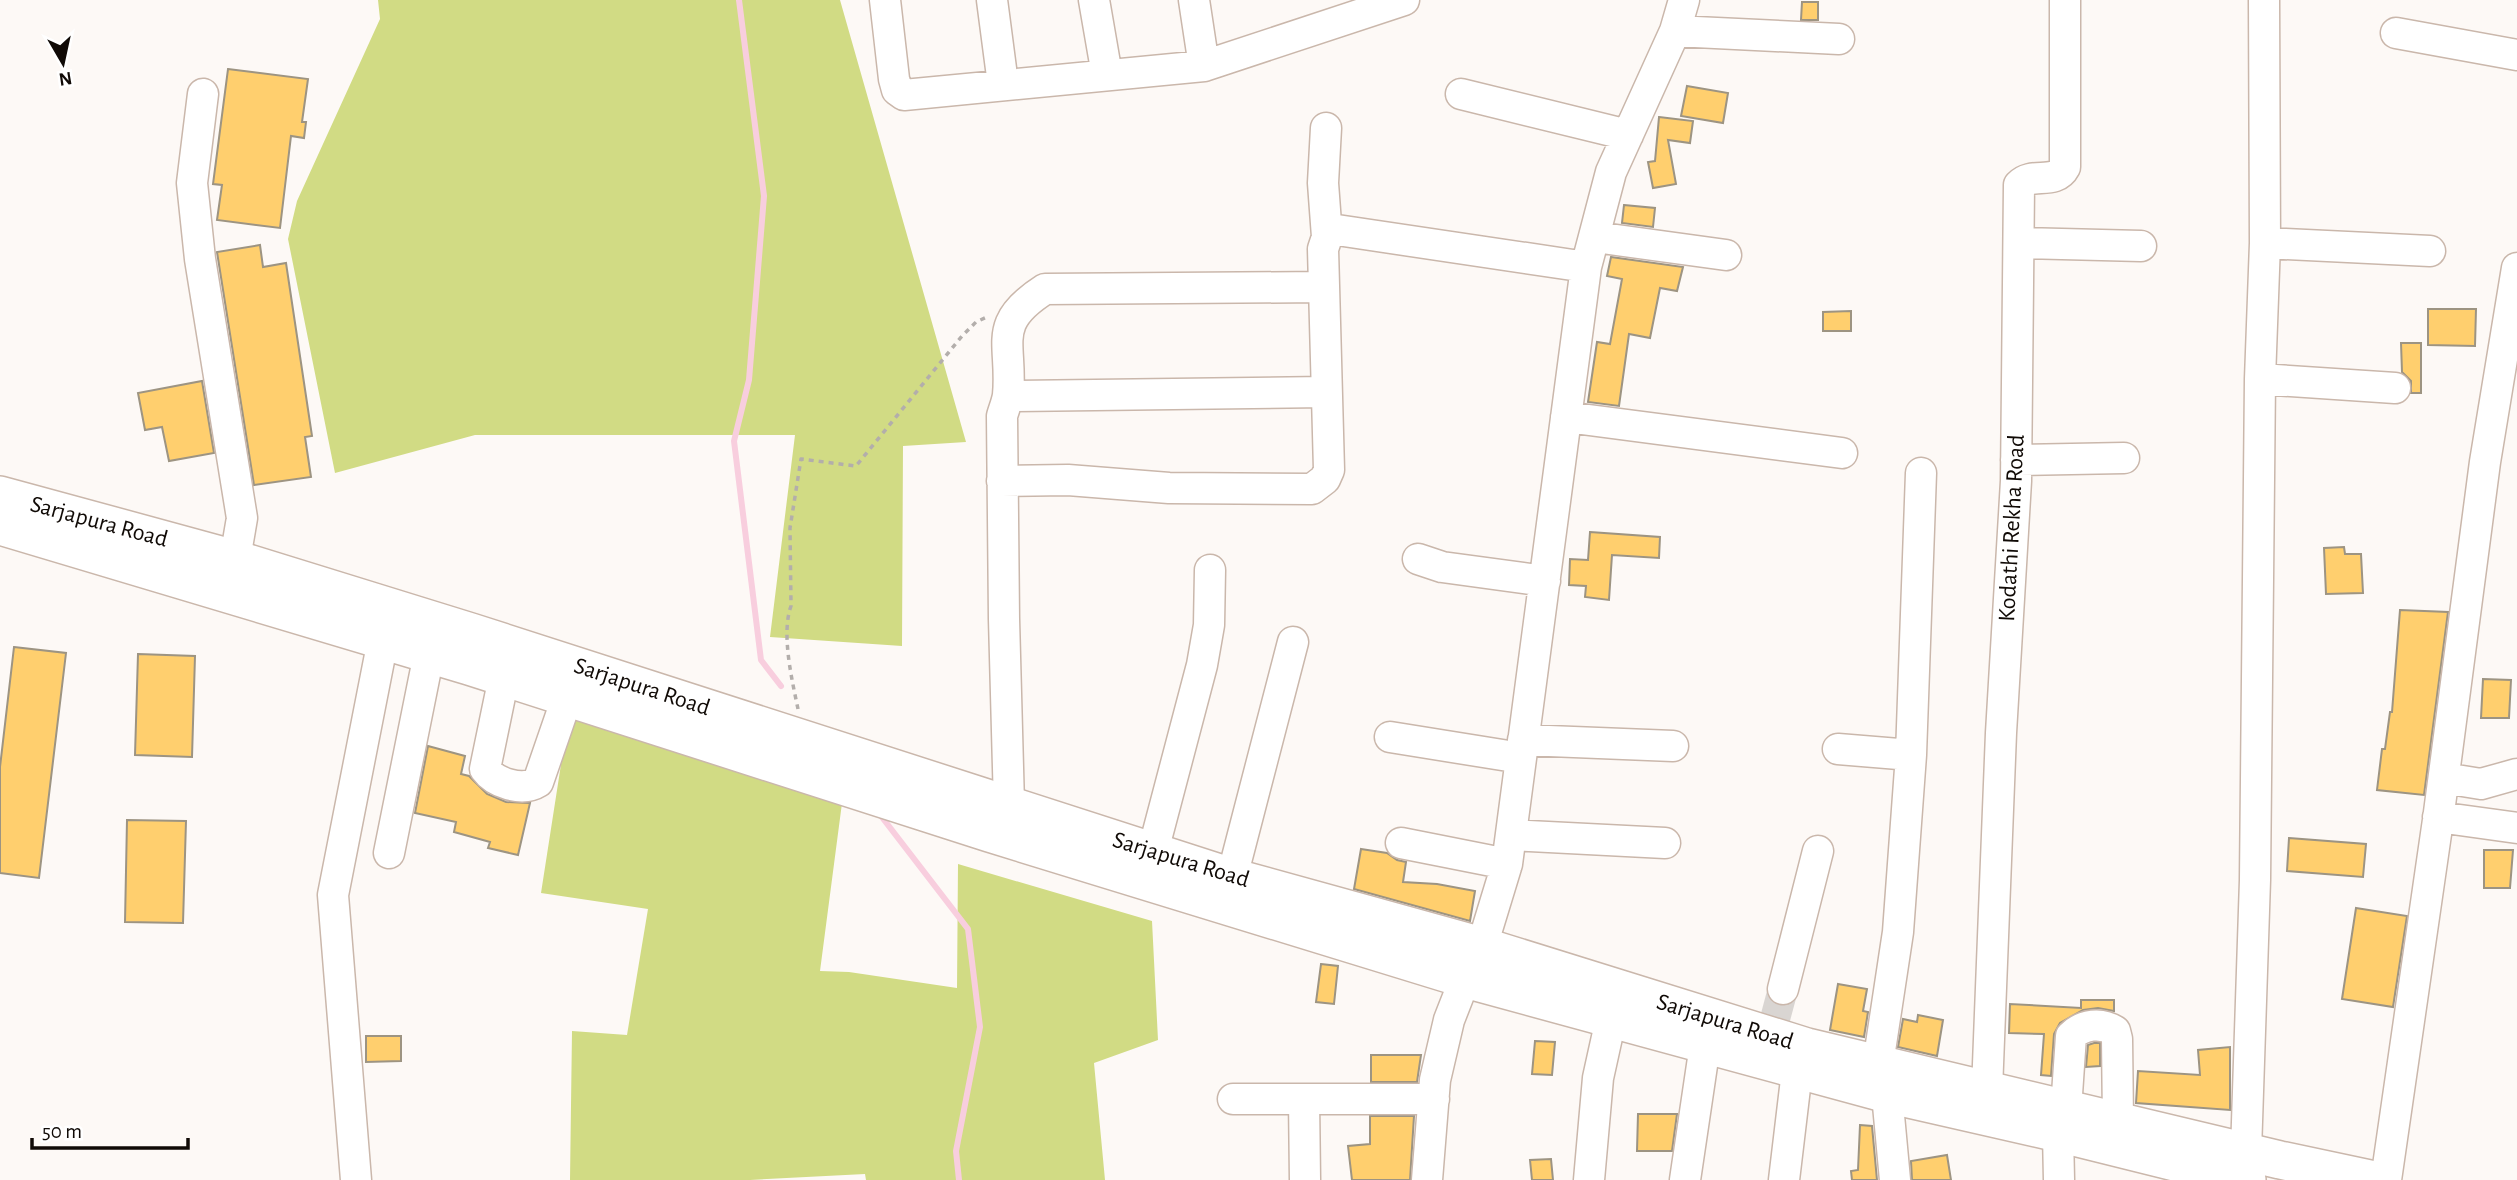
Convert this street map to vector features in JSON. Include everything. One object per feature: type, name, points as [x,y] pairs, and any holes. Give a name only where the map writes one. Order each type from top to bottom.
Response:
[{"type":"main road","name":"Sarjapura Road","points":[[0,495],[235,559],[274,589],[383,640],[989,833],[1589,1015],[1705,1045],[1802,1059],[2246,1166],[2375,1180]]},
{"type":"main road","name":"Sarjapura Road","points":[[0,526],[274,589],[804,739],[1232,877],[1773,1027],[1802,1059]]},
{"type":"main road","name":"Sarjapura Road","points":[[1883,1079],[1987,1090],[2062,1121],[2118,1121],[2246,1166]]},
{"type":"street","points":[[885,0],[894,79],[897,90],[904,95],[1204,66],[1404,0]]},
{"type":"street","points":[[992,0],[1003,84]]},
{"type":"street","points":[[1094,0],[1107,75]]},
{"type":"street","points":[[1194,0],[1204,66]]},
{"type":"street","points":[[1427,1180],[1436,1080],[1449,1020],[1482,946],[1509,849],[1586,267],[1611,172],[1675,31],[1684,0]]},
{"type":"street","name":"Kodathi Rekha Road","points":[[1987,1090],[2001,733],[2016,460],[2019,185],[2028,178],[2053,178],[2061,174],[2065,167],[2065,0]]},
{"type":"street","points":[[2246,1166],[2255,880],[2260,379],[2265,243],[2264,0]]},
{"type":"street","points":[[1675,31],[1839,39]]},
{"type":"street","points":[[2396,33],[2517,55]]},
{"type":"street","points":[[203,94],[192,183],[201,259],[242,518],[235,559]]},
{"type":"street","points":[[1461,94],[1628,135]]},
{"type":"street","points":[[1002,481],[1068,480],[1169,488],[1312,489],[1325,479],[1329,470],[1323,249],[1327,237],[1323,183],[1326,128]]},
{"type":"street","points":[[1327,237],[1337,230],[1586,267]]},
{"type":"street","points":[[1595,237],[1726,255]]},
{"type":"street","points":[[2019,243],[2141,246]]},
{"type":"street","points":[[2265,243],[2430,251]]},
{"type":"street","points":[[2386,1180],[2444,778],[2485,462],[2510,361],[2517,268]]},
{"type":"street","points":[[1009,805],[1002,416],[1008,396],[1006,343],[1011,320],[1027,300],[1045,289],[1324,286]]},
{"type":"street","points":[[2260,379],[2395,388]]},
{"type":"street","points":[[1008,396],[1325,392]]},
{"type":"street","points":[[1566,417],[1842,453]]},
{"type":"street","points":[[2016,460],[2124,458]]},
{"type":"street","points":[[1895,1180],[1883,1079],[1898,932],[1911,755],[1921,473]]},
{"type":"street","points":[[1418,559],[1442,567],[1545,581]]},
{"type":"street","points":[[1153,851],[1202,665],[1209,625],[1210,570]]},
{"type":"street","points":[[356,1180],[333,895],[383,640]]},
{"type":"street","points":[[1232,877],[1293,642]]},
{"type":"street","points":[[389,853],[429,654]]},
{"type":"street","points":[[504,677],[485,764],[487,773],[508,783],[526,788],[538,782],[567,698]]},
{"type":"street","points":[[1390,737],[1522,749],[1673,746]]},
{"type":"street","points":[[1838,749],[1911,755]]},
{"type":"street","points":[[2444,778],[2481,784],[2517,774]]},
{"type":"street","points":[[2438,817],[2517,828]]},
{"type":"street","points":[[1401,843],[1509,849],[1665,843]]},
{"type":"street","points":[[1783,989],[1818,851]]},
{"type":"street","points":[[1590,1180],[1598,1078],[1611,1019]]},
{"type":"street","points":[[2059,1180],[2071,1036],[2083,1027],[2104,1025],[2115,1031],[2118,1121]]},
{"type":"street","points":[[1685,1180],[1705,1045]]},
{"type":"street","points":[[1784,1180],[1802,1059]]},
{"type":"street","points":[[1233,1098],[1434,1099]]},
{"type":"street","points":[[1304,1099],[1305,1180]]},
{"type":"path","points":[[804,739],[791,673],[787,617],[791,606],[790,528],[801,459],[856,466],[976,322],[995,314],[1020,309]]},
{"type":"green space","points":[[378,0],[840,0],[966,442],[903,446],[902,646],[770,637],[795,435],[475,435],[335,473],[288,239],[297,201],[380,19]]},
{"type":"green space","points":[[569,713],[842,803],[820,971],[849,972],[957,988],[958,864],[1152,921],[1158,1040],[1094,1063],[1105,1180],[866,1180],[865,1174],[750,1180],[570,1180],[572,1031],[627,1035],[648,909],[541,893]]},
{"type":"building","points":[[1802,2],[1818,2],[1818,20],[1801,20]]},
{"type":"building","points":[[228,69],[308,79],[302,122],[306,122],[304,138],[291,136],[280,228],[217,220],[222,185],[213,184]]},
{"type":"building","points":[[1687,86],[1728,93],[1723,123],[1681,116]]},
{"type":"building","points":[[1659,117],[1693,121],[1690,143],[1668,140],[1676,184],[1653,188],[1648,162],[1655,161]]},
{"type":"building","points":[[1624,205],[1655,208],[1653,227],[1622,223]]},
{"type":"building","points":[[260,245],[263,267],[286,263],[312,436],[305,437],[311,477],[254,485],[217,252]]},
{"type":"building","points":[[1611,257],[1683,267],[1677,291],[1660,288],[1650,338],[1629,334],[1619,406],[1588,402],[1597,342],[1610,344],[1622,279],[1607,276]]},
{"type":"building","points":[[2428,309],[2476,309],[2475,346],[2428,345]]},
{"type":"building","points":[[1851,311],[1851,331],[1823,331],[1823,312]]},
{"type":"building","points":[[2401,343],[2421,343],[2421,393],[2411,393],[2411,381],[2402,372]]},
{"type":"building","points":[[202,381],[214,453],[169,461],[162,427],[145,430],[138,393]]},
{"type":"building","points":[[1590,532],[1660,537],[1659,558],[1612,555],[1609,600],[1585,597],[1586,586],[1569,585],[1570,559],[1588,560]]},
{"type":"building","points":[[2344,547],[2345,554],[2361,554],[2363,593],[2326,594],[2324,548]]},
{"type":"building","points":[[2400,610],[2448,612],[2424,795],[2377,790],[2382,749],[2385,749],[2392,712]]},
{"type":"building","points":[[14,647],[66,653],[39,878],[0,873],[0,767]]},
{"type":"building","points":[[138,654],[195,656],[192,757],[135,755]]},
{"type":"building","points":[[2483,679],[2511,680],[2509,718],[2481,718]]},
{"type":"building","points":[[428,746],[465,756],[461,774],[469,776],[487,794],[506,802],[530,803],[518,855],[488,848],[490,842],[454,832],[456,822],[415,813]]},
{"type":"building","points":[[127,820],[186,821],[183,923],[125,922]]},
{"type":"building","points":[[2289,838],[2366,844],[2363,877],[2287,871]]},
{"type":"building","points":[[1361,849],[1387,853],[1406,862],[1403,882],[1437,884],[1475,891],[1470,921],[1354,889]]},
{"type":"building","points":[[2484,850],[2513,850],[2510,888],[2484,888]]},
{"type":"building","points":[[2356,908],[2407,916],[2393,1007],[2342,999]]},
{"type":"building","points":[[1321,964],[1338,966],[1334,1004],[1316,1002]]},
{"type":"building","points":[[1838,984],[1867,989],[1863,1011],[1868,1012],[1864,1037],[1830,1030]]},
{"type":"building","points":[[2081,1000],[2114,1000],[2114,1011],[2098,1008],[2083,1010],[2060,1023],[2054,1034],[2051,1076],[2041,1075],[2044,1034],[2009,1033],[2010,1004],[2081,1008]]},
{"type":"building","points":[[1918,1015],[1943,1020],[1937,1056],[1898,1047],[1903,1019],[1917,1022]]},
{"type":"building","points":[[366,1036],[401,1036],[401,1061],[366,1062]]},
{"type":"building","points":[[1535,1041],[1555,1042],[1552,1075],[1532,1074]]},
{"type":"building","points":[[2100,1043],[2100,1066],[2086,1067],[2088,1045]]},
{"type":"building","points":[[2230,1047],[2230,1110],[2136,1103],[2138,1071],[2200,1075],[2198,1050]]},
{"type":"building","points":[[1371,1055],[1421,1055],[1417,1082],[1371,1082]]},
{"type":"building","points":[[1638,1114],[1677,1114],[1672,1151],[1637,1151]]},
{"type":"building","points":[[1370,1116],[1414,1116],[1410,1180],[1352,1180],[1348,1146],[1370,1144]]},
{"type":"building","points":[[1860,1125],[1872,1126],[1877,1180],[1852,1180],[1851,1171],[1858,1170]]},
{"type":"building","points":[[1947,1155],[1951,1180],[1912,1180],[1911,1161]]},
{"type":"building","points":[[1551,1159],[1553,1180],[1532,1180],[1530,1160]]},
{"type":"waterway","points":[[739,0],[764,196],[749,380],[734,441],[761,660],[781,686]]},
{"type":"waterway","points":[[878,812],[968,929],[980,1027],[956,1151],[959,1180]]},
{"type":"tunnel","points":[[1775,1019],[1783,989]]}]
